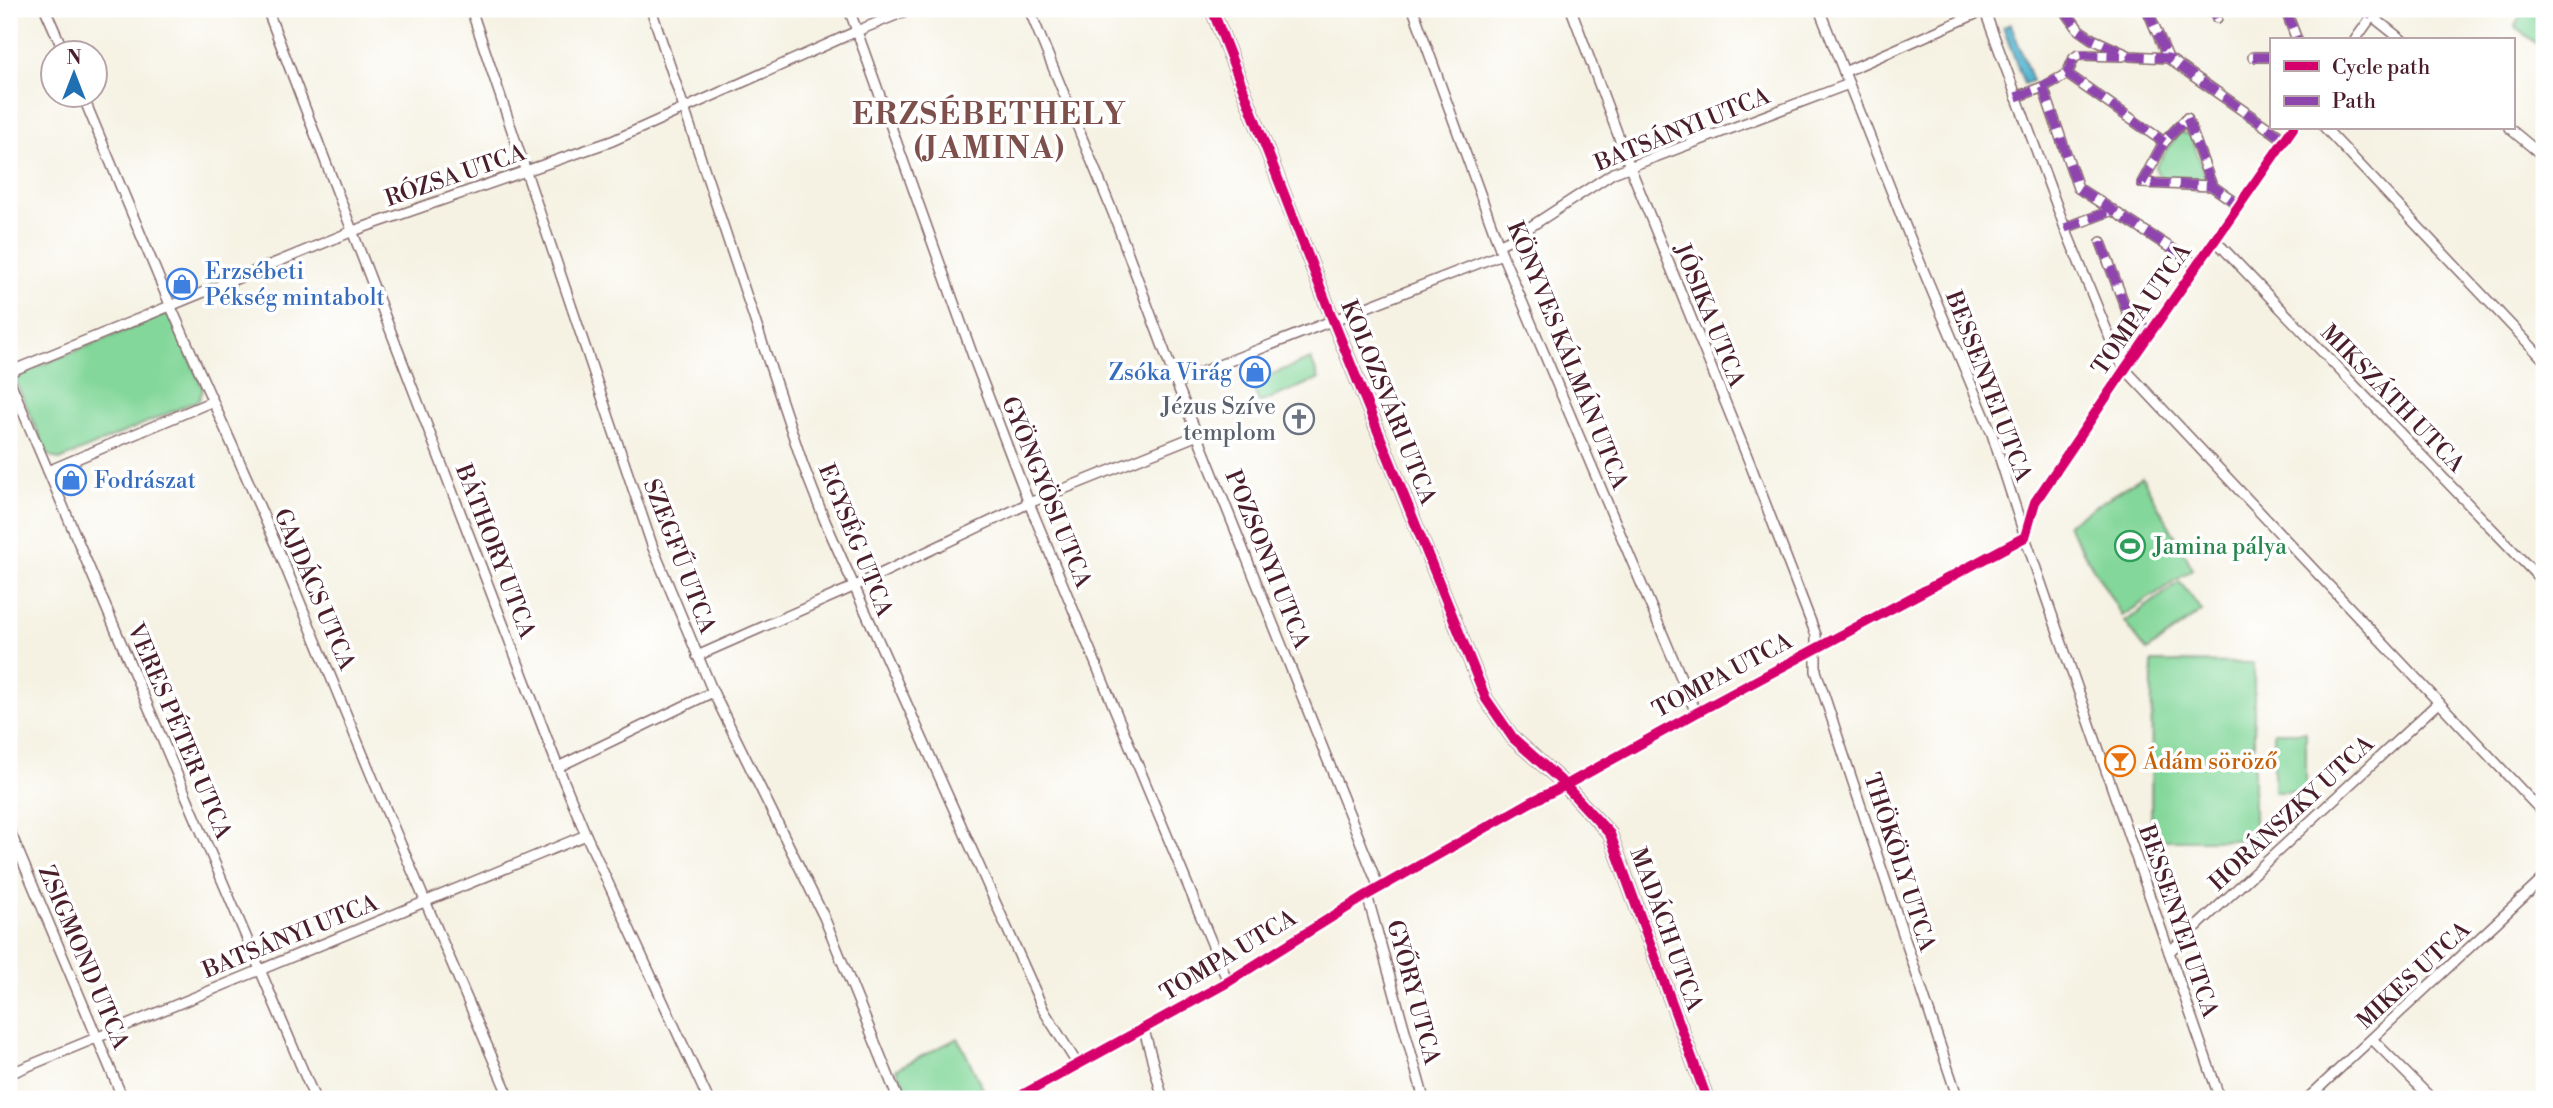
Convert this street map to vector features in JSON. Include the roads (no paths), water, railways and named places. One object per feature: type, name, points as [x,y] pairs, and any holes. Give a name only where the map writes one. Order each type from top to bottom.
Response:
[{"type":"street","points":[[45,9],[58,38]]},
{"type":"street","name":"BÁTHORY UTCA","points":[[267,9],[558,767],[586,835],[708,1099]]},
{"type":"street","name":"SZEGFŰ UTCA","points":[[471,9],[653,548],[713,692],[824,917],[898,1099]]},
{"type":"street","name":"EGYSÉG UTCA","points":[[650,9],[803,465],[853,587],[1044,1011],[1078,1065]]},
{"type":"street","name":"GYÖNGYÖSI UTCA","points":[[849,9],[974,359],[1029,503],[1228,982]]},
{"type":"street","name":"RÓZSA UTCA","points":[[9,372],[353,231],[612,141],[911,9]]},
{"type":"street","name":"POZSONYI UTCA","points":[[1029,9],[1379,888]]},
{"type":"street","name":"KOLOZSVÁRI UTCA","points":[[1212,9],[1486,699],[1513,738],[1566,785]]},
{"type":"street","name":"KÖNYVES KÁLMÁN UTCA","points":[[1413,9],[1501,249],[1696,713]]},
{"type":"street","name":"JÓSIKA UTCA","points":[[1571,9],[1630,167],[1744,448],[1816,635]]},
{"type":"street","name":"BESSENYEI UTCA","points":[[1819,9],[1913,248],[1992,434],[2025,537],[2220,1099]]},
{"type":"street","points":[[1844,72],[1985,9],[2065,228],[2118,358],[2125,369],[2544,814]]},
{"type":"street","points":[[2064,9],[2079,30],[2130,56]]},
{"type":"street","points":[[2147,9],[2168,58],[2270,129]]},
{"type":"street","points":[[2363,9],[2374,12],[2400,38]]},
{"type":"street","points":[[2287,11],[2296,38]]},
{"type":"street","points":[[2356,38],[2374,12]]},
{"type":"street","points":[[2092,55],[2096,41]]},
{"type":"street","points":[[2016,97],[2043,88],[2067,74],[2078,55],[2168,58]]},
{"type":"street","points":[[2253,57],[2270,57]]},
{"type":"street","points":[[2067,74],[2164,142]]},
{"type":"street","name":"BATSÁNYI UTCA","points":[[1176,382],[1334,320],[1501,249],[1613,173],[1849,84]]},
{"type":"street","points":[[2043,88],[2078,188],[2197,265]]},
{"type":"street","name":"GAJDÁCS UTCA","points":[[88,108],[171,307],[276,544],[375,785],[510,1099]]},
{"type":"street","points":[[2212,186],[2187,118],[2164,142],[2142,183],[2212,186],[2239,205]]},
{"type":"street","points":[[2271,130],[2285,140]]},
{"type":"street","name":"TOMPA UTCA","points":[[1015,1099],[1228,982],[1367,895],[1531,802],[2025,537],[2035,502],[2150,332],[2292,130]]},
{"type":"street","points":[[2327,130],[2544,360]]},
{"type":"street","points":[[2511,130],[2544,157]]},
{"type":"street","points":[[2065,228],[2113,210]]},
{"type":"street","name":"MIKSZÁTH UTCA","points":[[2215,240],[2544,583]]},
{"type":"street","points":[[2101,242],[2129,317],[2150,332]]},
{"type":"street","name":"VERES PÉTER UTCA","points":[[9,379],[315,1099]]},
{"type":"street","points":[[48,471],[213,401]]},
{"type":"street","points":[[697,656],[853,587],[1029,503],[1198,435]]},
{"type":"street","name":"THÖKÖLY UTCA","points":[[1816,635],[1816,671],[1958,1099]]},
{"type":"street","points":[[558,767],[713,692]]},
{"type":"street","name":"HORÁNSZKY UTCA","points":[[2169,952],[2439,702]]},
{"type":"street","name":"MADÁCH UTCA","points":[[1566,785],[1610,834],[1707,1099]]},
{"type":"street","name":"ZSIGMOND UTCA","points":[[9,829],[123,1099]]},
{"type":"street","name":"BATSÁNYI UTCA","points":[[9,1074],[586,835]]},
{"type":"street","name":"MIKES UTCA","points":[[2306,1099],[2544,878]]},
{"type":"street","name":"GYŐRY UTCA","points":[[1367,895],[1424,1099]]},
{"type":"street","points":[[1144,1030],[1163,1099]]},
{"type":"street","points":[[2372,1039],[2432,1099]]},
{"type":"water","points":[[2011,24],[2032,81],[2024,84],[2003,27]]},
{"type":"place","name":"Erzsébeti Pékség mintabolt","points":[[182,284]]},
{"type":"place","name":"Zsóka Virág","points":[[1255,372]]},
{"type":"place","name":"Jézus Szíve templom","points":[[1299,419]]},
{"type":"place","name":"Fodrászat","points":[[71,480]]},
{"type":"place","name":"Jamina pálya","points":[[2130,546]]},
{"type":"place","name":"Ádám söröző","points":[[2120,761]]},
{"type":"district","name":"ERZSÉBETHELY (JAMINA)","points":[[990,131]]}]
